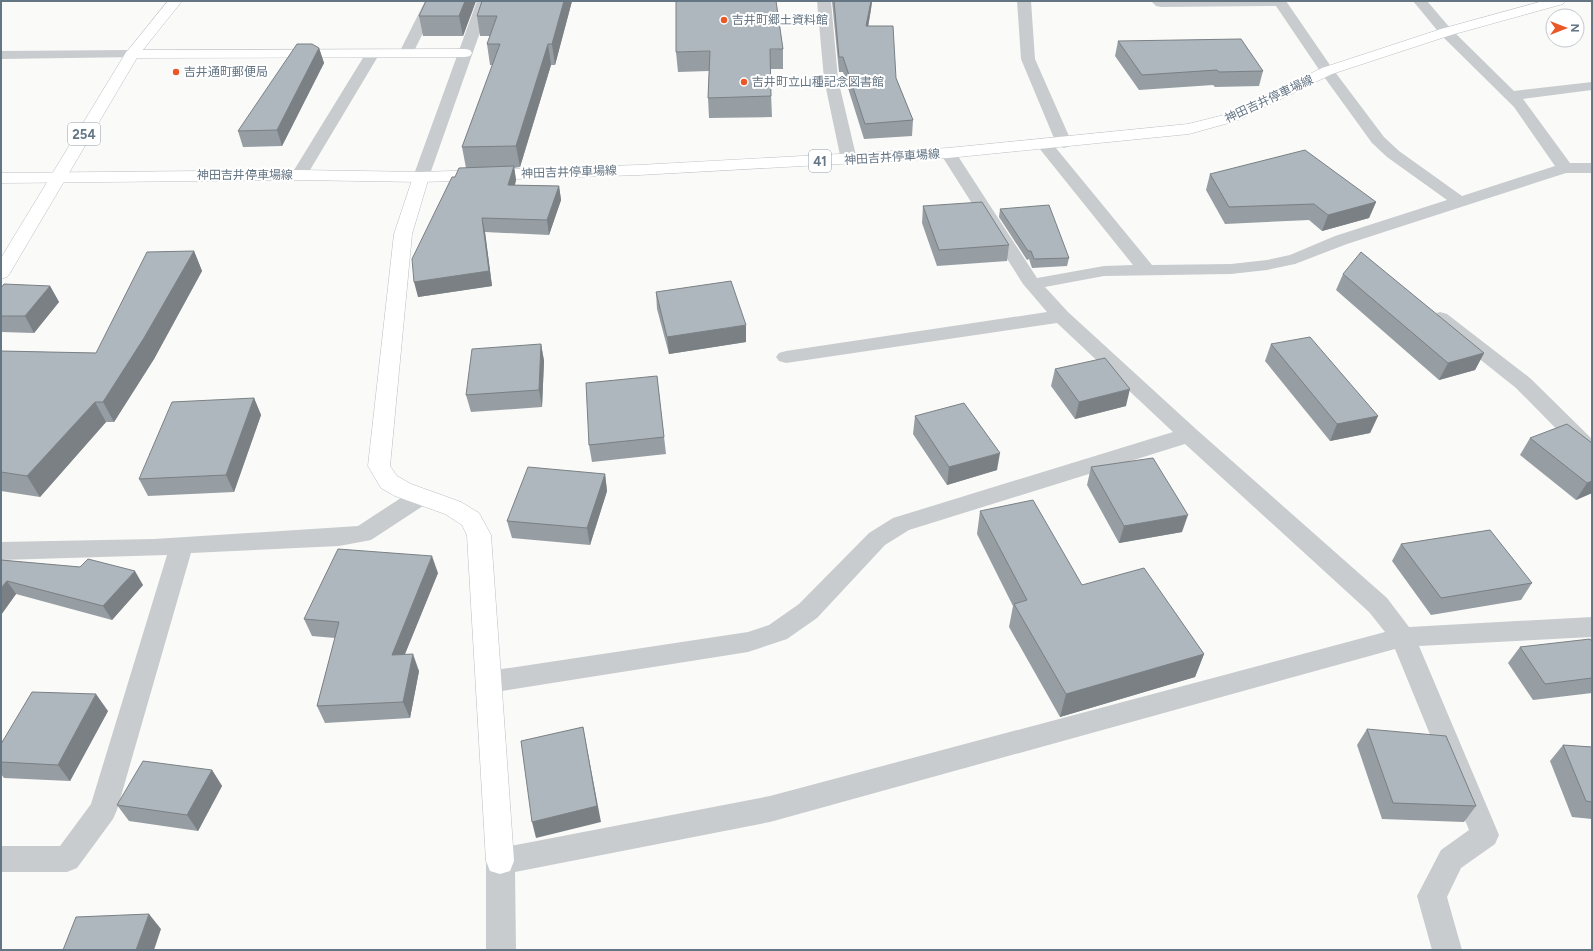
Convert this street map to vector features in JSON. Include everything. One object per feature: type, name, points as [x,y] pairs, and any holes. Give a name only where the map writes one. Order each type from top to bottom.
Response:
[{"type":"main road","name":"254","points":[[1,273],[132,54],[176,1]]},
{"type":"main road","name":"神田吉井停車場線","points":[[1,178],[59,176],[299,175],[421,177],[639,170],[849,160],[948,153],[1064,143],[1189,129],[1210,125],[1230,118],[1327,71],[1446,32],[1558,1]]},
{"type":"main road","points":[[132,54],[465,53]]},
{"type":"main road","points":[[421,177],[403,234],[379,466],[390,482],[403,490],[453,508],[471,519],[479,535],[500,861]]},
{"type":"street","points":[[406,53],[432,1]]},
{"type":"street","points":[[421,177],[484,1]]},
{"type":"street","points":[[824,1],[831,79],[849,160]]},
{"type":"street","points":[[1024,1],[1028,59],[1064,143]]},
{"type":"street","points":[[1158,1],[1161,3],[1279,2],[1327,71],[1378,140],[1393,154],[1460,202]]},
{"type":"street","points":[[1420,1],[1446,32],[1519,104],[1565,168]]},
{"type":"street","points":[[299,175],[373,53]]},
{"type":"street","points":[[1,55],[132,54]]},
{"type":"street","points":[[1510,96],[1592,86]]},
{"type":"street","points":[[1044,144],[1147,270]]},
{"type":"street","points":[[948,153],[1032,284],[1061,316],[1189,435],[1378,605],[1403,637],[1485,835],[1451,859],[1432,896],[1447,950]]},
{"type":"street","points":[[1032,284],[1104,271],[1231,269],[1267,265],[1295,259],[1341,240],[1565,168],[1592,168]]},
{"type":"street","points":[[1341,240],[1360,255]]},
{"type":"street","points":[[1429,309],[1522,383],[1592,452]]},
{"type":"street","points":[[786,357],[1061,316]]},
{"type":"street","points":[[489,682],[748,642],[778,632],[808,611],[877,539],[901,524],[1189,435]]},
{"type":"street","points":[[1,551],[154,548],[182,545],[339,537],[363,534],[421,496]]},
{"type":"street","points":[[1,859],[67,859],[103,810],[182,545]]},
{"type":"street","points":[[502,950],[500,861],[770,809],[1403,637],[1592,627]]},
{"type":"building","points":[[426,1],[465,1],[459,16],[419,16]]},
{"type":"building","points":[[482,1],[564,1],[552,44],[548,44],[516,146],[462,147],[500,44],[487,44],[497,16],[477,16]]},
{"type":"building","points":[[676,1],[776,1],[783,49],[770,49],[771,96],[708,98],[710,51],[676,52]]},
{"type":"building","points":[[834,1],[871,1],[866,26],[893,26],[896,78],[913,120],[865,124],[843,57],[839,57]]},
{"type":"building","points":[[1241,39],[1263,71],[1219,72],[1217,70],[1142,75],[1118,41]]},
{"type":"building","points":[[297,44],[312,44],[319,48],[277,130],[238,131]]},
{"type":"building","points":[[1305,150],[1376,202],[1328,215],[1314,204],[1229,207],[1210,174]]},
{"type":"building","points":[[514,166],[508,185],[559,186],[547,220],[482,218],[489,271],[414,282],[412,259],[452,177],[455,177],[459,168]]},
{"type":"building","points":[[982,202],[1009,245],[939,250],[923,206]]},
{"type":"building","points":[[1049,205],[1069,258],[1034,259],[1031,251],[1028,251],[1000,209]]},
{"type":"building","points":[[194,251],[144,338],[103,402],[95,402],[27,476],[1,472],[1,351],[96,353],[147,252]]},
{"type":"building","points":[[1361,252],[1484,353],[1448,363],[1343,274]]},
{"type":"building","points":[[731,281],[746,325],[667,337],[656,292]]},
{"type":"building","points":[[4,284],[50,286],[25,316],[1,316],[1,288]]},
{"type":"building","points":[[1310,337],[1378,416],[1337,424],[1271,344]]},
{"type":"building","points":[[541,344],[539,390],[466,395],[472,349]]},
{"type":"building","points":[[1105,358],[1130,389],[1079,402],[1055,369]]},
{"type":"building","points":[[657,376],[664,437],[589,445],[586,383]]},
{"type":"building","points":[[254,398],[226,475],[139,479],[172,402]]},
{"type":"building","points":[[964,403],[1000,453],[949,467],[915,416]]},
{"type":"building","points":[[1567,424],[1592,443],[1592,481],[1587,483],[1530,438]]},
{"type":"building","points":[[1153,458],[1188,515],[1124,526],[1091,467]]},
{"type":"building","points":[[528,467],[605,474],[587,528],[507,521]]},
{"type":"building","points":[[1033,500],[1082,585],[1144,568],[1204,654],[1066,694],[1014,604],[1027,600],[980,511]]},
{"type":"building","points":[[1490,530],[1532,583],[1441,598],[1401,544]]},
{"type":"building","points":[[338,549],[432,556],[392,655],[413,654],[403,702],[317,706],[339,622],[304,619]]},
{"type":"building","points":[[88,559],[135,571],[103,606],[7,581],[1,588],[1,560],[80,567]]},
{"type":"building","points":[[1590,639],[1592,642],[1592,678],[1545,684],[1520,647]]},
{"type":"building","points":[[32,692],[96,694],[58,765],[1,762],[1,744]]},
{"type":"building","points":[[583,727],[597,806],[532,822],[521,741]]},
{"type":"building","points":[[1367,729],[1446,736],[1476,806],[1393,803]]},
{"type":"building","points":[[1563,745],[1592,747],[1592,802],[1586,801]]},
{"type":"building","points":[[143,761],[212,770],[187,815],[117,805]]},
{"type":"building","points":[[149,914],[136,950],[63,950],[76,917]]},
{"type":"place","name":"吉井町郷土資料館","points":[[724,20]]},
{"type":"place","name":"吉井通町郵便局","points":[[176,72]]},
{"type":"place","name":"吉井町立山種記念図書館","points":[[744,82]]}]
